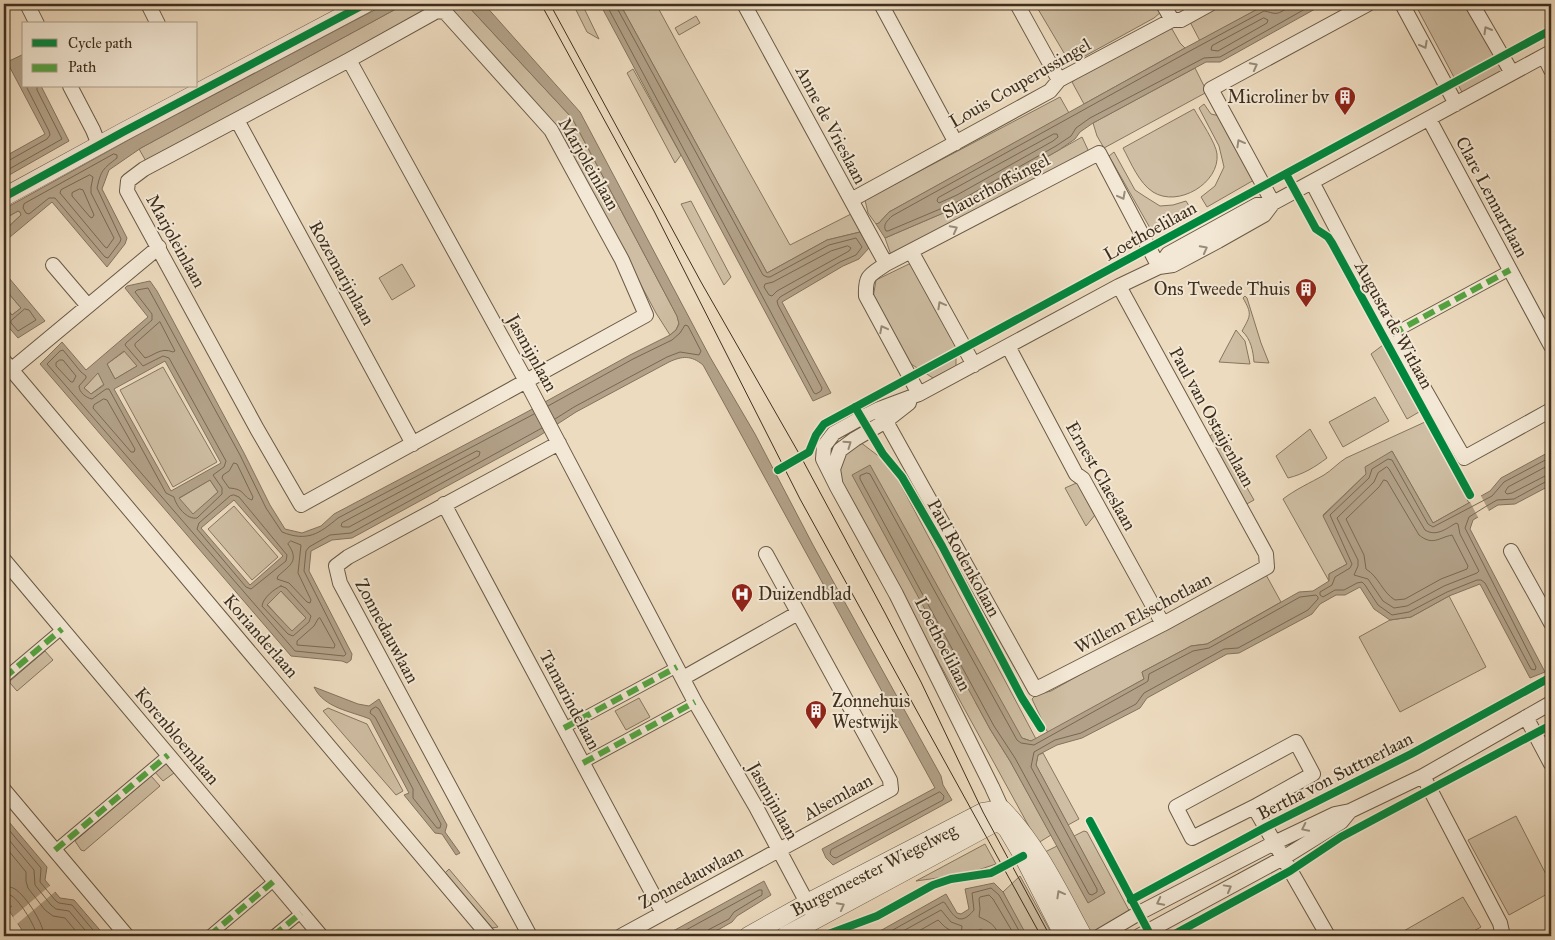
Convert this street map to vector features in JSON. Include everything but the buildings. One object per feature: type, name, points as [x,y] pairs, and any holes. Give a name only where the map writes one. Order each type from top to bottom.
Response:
[{"type":"street","points":[[26,4],[36,22]]},
{"type":"street","points":[[148,4],[157,22]]},
{"type":"street","points":[[4,197],[365,4]]},
{"type":"street","name":"Anne de Vrieslaan","points":[[744,4],[886,264]]},
{"type":"street","points":[[880,4],[956,143]]},
{"type":"street","points":[[1017,4],[1059,80]]},
{"type":"street","points":[[1164,4],[1172,20]]},
{"type":"street","name":"Louis Couperussingel","points":[[851,200],[1050,91],[1059,80],[1172,20],[1181,20],[1210,4]]},
{"type":"street","points":[[1273,203],[1211,89],[1368,4]]},
{"type":"street","points":[[1402,4],[1456,104]]},
{"type":"street","points":[[1472,4],[1512,74]]},
{"type":"street","name":"Marjoleinlaan","points":[[437,11],[445,12],[551,130],[622,260],[646,315],[413,444],[300,504],[127,191],[128,181],[144,169],[237,120],[437,11]]},
{"type":"street","points":[[1548,54],[1551,70]]},
{"type":"street","name":"Loethoelilaan","points":[[1000,815],[941,682],[896,594],[836,487],[823,459],[824,446],[834,433],[883,415],[1119,286],[1159,267],[1168,254],[1257,205],[1273,203],[1548,54]]},
{"type":"street","name":"Jasmijnlaan","points":[[349,60],[534,396],[696,702],[816,919]]},
{"type":"street","points":[[71,88],[94,130],[99,145]]},
{"type":"street","name":"Clare Lennartlaan","points":[[1429,119],[1551,346]]},
{"type":"street","name":"Rozemarijnlaan","points":[[237,120],[413,444]]},
{"type":"street","name":"Slauerhoffsingel","points":[[919,394],[866,296],[865,284],[869,275],[886,264],[1099,153],[1159,267]]},
{"type":"street","name":"Augusta de Witlaan","points":[[1312,182],[1392,334],[1464,458],[1551,410]]},
{"type":"street","points":[[8,366],[88,306],[159,247]]},
{"type":"street","points":[[911,251],[974,365]]},
{"type":"street","points":[[53,265],[88,306]]},
{"type":"street","points":[[1392,334],[1510,270]]},
{"type":"street","name":"Paul van Ostaijenlaan","points":[[1119,286],[1266,554],[1267,567]]},
{"type":"street","name":"Ernest Claeslaan","points":[[1008,346],[1076,474],[1083,479],[1163,624]]},
{"type":"street","name":"Korianderlaan","points":[[8,366],[489,936]]},
{"type":"street","name":"Paul Rodenkolaan","points":[[883,415],[1035,689]]},
{"type":"street","name":"Zonnedauwlaan","points":[[530,936],[340,583],[336,566],[348,557],[444,504],[556,438]]},
{"type":"street","name":"Tamarindelaan","points":[[444,504],[663,913]]},
{"type":"street","points":[[1511,551],[1551,624]]},
{"type":"street","name":"Alsemlaan","points":[[766,554],[890,780],[891,789],[779,851]]},
{"type":"street","name":"Korenbloemlaan","points":[[4,560],[321,936]]},
{"type":"street","name":"Willem Elsschotlaan","points":[[1035,689],[1163,624],[1267,567]]},
{"type":"street","points":[[564,728],[798,614]]},
{"type":"street","points":[[4,678],[62,630]]},
{"type":"street","points":[[583,763],[696,702]]},
{"type":"street","name":"Bertha von Suttnerlaan","points":[[1100,936],[1139,913],[1274,843],[1335,814],[1350,811],[1423,776],[1551,703]]},
{"type":"street","points":[[1526,717],[1551,764]]},
{"type":"street","name":"Bertha von Suttnerlaan","points":[[1296,742],[1313,774],[1254,807],[1192,838],[1176,807],[1296,742]]},
{"type":"street","points":[[55,850],[168,755]]},
{"type":"street","points":[[1423,776],[1500,923],[1503,936]]},
{"type":"street","points":[[4,790],[126,936]]},
{"type":"street","points":[[1254,807],[1328,936]]},
{"type":"street","name":"Bertha von Suttnerlaan","points":[[1139,936],[1283,858],[1340,822],[1350,811]]},
{"type":"street","name":"Burgemeester Wiegelweg","points":[[748,936],[983,812],[1000,815]]},
{"type":"street","points":[[1000,815],[1064,936]]},
{"type":"street","points":[[1000,815],[1011,818],[1035,850],[1083,936]]},
{"type":"street","name":"Burgemeester Wiegelweg","points":[[785,936],[1000,815]]},
{"type":"street","name":"Zonnedauwlaan","points":[[622,936],[779,851]]},
{"type":"street","points":[[209,936],[274,881]]},
{"type":"street","points":[[273,936],[301,913]]},
{"type":"shaded area","points":[[405,4],[466,4],[572,118],[677,316],[679,323],[676,330],[670,335],[656,313],[556,126],[449,8],[147,163],[139,149]]},
{"type":"shaded area","points":[[573,4],[582,4],[599,39],[587,32]]},
{"type":"shaded area","points":[[620,4],[656,4],[790,245],[851,214],[860,232],[827,240],[767,273]]},
{"type":"shaded area","points":[[1035,4],[1155,4],[1161,12],[1154,18],[1076,61],[1067,58]]},
{"type":"shaded area","points":[[1222,4],[1286,4],[1275,10],[1265,5],[1200,41],[1189,20]]},
{"type":"shaded area","points":[[1415,4],[1466,4],[1503,72],[1463,94]]},
{"type":"shaded area","points":[[696,16],[700,23],[679,35],[675,28]]},
{"type":"shaded area","points":[[1167,28],[1172,29],[1185,48],[1084,104],[1072,82]]},
{"type":"shaded area","points":[[1195,68],[1207,92],[1104,148],[1097,136],[1093,123]]},
{"type":"shaded area","points":[[633,69],[681,155],[675,163],[627,73]]},
{"type":"shaded area","points":[[1060,97],[1069,113],[889,212],[879,223],[876,224],[868,213],[865,200]]},
{"type":"shaded area","points":[[1204,104],[1211,114],[1220,116],[1254,180],[1207,207],[1201,197],[1215,186],[1224,167],[1219,146],[1199,108]]},
{"type":"shaded area","points":[[1194,109],[1216,149],[1216,165],[1212,174],[1205,183],[1185,195],[1163,196],[1153,192],[1139,178],[1123,148]]},
{"type":"shaded area","points":[[1082,137],[1089,152],[891,255],[885,238],[962,205]]},
{"type":"shaded area","points":[[1114,152],[1135,190],[1160,206],[1186,201],[1194,214],[1154,235],[1109,156]]},
{"type":"shaded area","points":[[691,201],[731,277],[724,285],[681,204]]},
{"type":"shaded area","points":[[18,211],[21,215],[4,231],[4,219]]},
{"type":"shaded area","points":[[402,264],[415,286],[392,300],[379,278]]},
{"type":"shaded area","points":[[909,264],[917,269],[956,343],[956,366],[933,378],[911,364],[873,298],[876,280]]},
{"type":"shaded area","points":[[4,288],[21,308],[12,315],[4,306]]},
{"type":"shaded area","points":[[1245,296],[1269,363],[1254,362],[1249,341],[1242,331],[1249,314],[1243,298]]},
{"type":"shaded area","points":[[1236,330],[1245,341],[1250,364],[1219,362]]},
{"type":"shaded area","points":[[1383,345],[1419,412],[1407,419],[1371,354]]},
{"type":"shaded area","points":[[125,351],[137,366],[115,379],[107,364]]},
{"type":"shaded area","points":[[163,367],[217,462],[173,487],[120,390]]},
{"type":"shaded area","points":[[98,372],[104,384],[91,394],[84,388]]},
{"type":"shaded area","points":[[1375,397],[1389,421],[1343,447],[1329,422]]},
{"type":"shaded area","points":[[1425,422],[1469,503],[1433,523],[1392,451],[1323,515],[1347,564],[1329,574],[1329,581],[1283,499],[1324,475],[1346,458]]},
{"type":"shaded area","points":[[1310,429],[1327,458],[1309,470],[1288,478],[1276,456]]},
{"type":"shaded area","points":[[1215,432],[1254,500],[1245,505],[1209,437]]},
{"type":"shaded area","points":[[860,442],[881,458],[894,472],[1036,739],[1031,741],[1022,738],[976,703],[1051,835],[1038,843],[845,491],[838,471],[845,452]]},
{"type":"shaded area","points":[[210,480],[218,492],[193,515],[178,499]]},
{"type":"shaded area","points":[[1081,481],[1095,515],[1086,526],[1065,488]]},
{"type":"shaded area","points":[[234,506],[278,557],[252,580],[208,529]]},
{"type":"shaded area","points":[[1265,573],[1281,602],[1207,644],[1191,646],[1142,672],[1144,679],[1048,733],[1032,699],[1036,695],[1051,691]]},
{"type":"shaded area","points":[[281,591],[306,618],[292,632],[267,604]]},
{"type":"shaded area","points":[[1449,596],[1486,667],[1400,712],[1359,637],[1390,620],[1411,617]]},
{"type":"shaded area","points":[[45,651],[53,660],[17,691],[10,681]]},
{"type":"shaded area","points":[[639,698],[650,717],[626,730],[615,711]]},
{"type":"shaded area","points":[[328,708],[367,724],[403,791],[396,795],[323,711]]},
{"type":"shaded area","points":[[1043,753],[1079,819],[1068,825],[1036,765],[1038,755]]},
{"type":"shaded area","points":[[165,762],[174,773],[163,781],[154,771]]},
{"type":"shaded area","points":[[151,776],[160,786],[84,851],[81,850],[75,841]]},
{"type":"shaded area","points":[[1516,816],[1551,884],[1551,892],[1509,915],[1468,840]]},
{"type":"shaded area","points":[[1084,831],[1087,832],[1131,914],[1089,936],[1043,853],[1057,846],[1088,902],[1105,893],[1074,836]]},
{"type":"shaded area","points":[[985,844],[996,864],[966,874],[916,881]]},
{"type":"shaded area","points":[[449,869],[498,927],[492,928],[445,873]]},
{"type":"shaded area","points":[[1020,876],[1053,936],[1025,936],[1003,892]]},
{"type":"shaded area","points":[[1463,897],[1481,927],[1465,936],[1395,936]]},
{"type":"water","points":[[386,4],[405,4],[141,148],[109,170],[102,189],[127,238],[125,244],[107,267],[52,202],[4,242],[4,231],[21,215],[18,211],[4,219],[4,209],[134,137]]},
{"type":"water","points":[[466,4],[484,4],[580,112],[710,357],[755,434],[813,545],[941,776],[943,785],[952,800],[833,865],[826,858],[822,849],[935,788],[703,365],[699,362],[686,358],[669,362],[576,412],[539,436],[352,538],[332,540],[311,551],[309,571],[352,654],[351,660],[347,663],[291,656],[40,364],[62,342],[86,370],[148,317],[125,288],[150,281],[244,453],[270,505],[285,529],[302,533],[321,526],[334,514],[670,335],[676,330],[679,324],[677,316],[572,118]],"holes":[[[124,351],[137,366],[115,379],[107,364]],[[165,361],[221,463],[171,491],[114,389]],[[98,373],[104,385],[91,394],[84,388]],[[210,480],[218,492],[193,514],[179,498]],[[234,500],[283,556],[250,585],[201,528]],[[281,591],[306,618],[292,631],[267,605]]]},
{"type":"water","points":[[600,4],[620,4],[767,273],[827,240],[860,232],[869,248],[859,259],[843,266],[782,302],[831,393],[813,401]]},
{"type":"water","points":[[1286,4],[1324,4],[1220,62],[1206,62],[1093,123],[1059,150],[962,205],[885,238],[876,224],[889,212],[1265,5],[1275,10]]},
{"type":"water","points":[[22,55],[22,88],[42,88],[69,141],[4,178],[4,157],[45,134],[7,62]]},
{"type":"water","points":[[4,272],[45,321],[18,338],[4,322],[4,306],[12,315],[21,308],[4,288]]},
{"type":"water","points":[[1392,451],[1433,523],[1490,491],[1501,478],[1551,451],[1551,485],[1515,504],[1498,505],[1473,520],[1470,529],[1545,672],[1530,678],[1480,584],[1449,596],[1411,617],[1390,620],[1374,609],[1360,587],[1345,595],[1336,595],[1320,604],[1312,614],[1239,653],[1227,654],[1147,698],[1140,708],[1082,738],[1057,745],[1038,755],[1036,765],[1105,893],[1088,903],[1010,761],[990,729],[852,475],[870,465],[1022,738],[1031,741],[1144,679],[1142,672],[1191,646],[1207,644],[1299,592],[1313,591],[1329,581],[1329,574],[1347,564],[1323,516],[1366,474],[1365,467]]},
{"type":"water","points":[[314,687],[358,704],[369,706],[379,699],[447,825],[445,832],[460,853],[456,855],[442,834],[435,833],[404,795],[409,793],[370,719],[346,711],[324,700]]},
{"type":"water","points":[[4,816],[47,867],[45,880],[60,898],[74,900],[105,936],[26,936],[8,909],[12,906],[8,908],[5,904]]},
{"type":"water","points":[[764,881],[771,895],[737,916],[732,922],[707,936],[664,936]]},
{"type":"water","points":[[994,883],[1003,892],[1027,936],[988,936],[981,929],[971,936],[871,936],[946,894],[957,913],[961,914],[969,909],[965,889]]},
{"type":"pier","points":[[1480,494],[1490,513],[1479,519],[1469,500]]},
{"type":"pier","points":[[52,884],[57,890],[17,924],[13,917]]},
{"type":"tram line","points":[[541,4],[654,211],[800,499],[1041,936]]},
{"type":"tram line","points":[[550,4],[701,282],[801,457],[885,613],[921,682],[983,812],[1050,936]]},
{"type":"marked path","points":[[1392,334],[1510,270]]},
{"type":"marked path","points":[[4,678],[62,629]]},
{"type":"marked path","points":[[564,728],[677,667]]},
{"type":"marked path","points":[[583,763],[695,702]]},
{"type":"marked path","points":[[55,850],[168,755]]},
{"type":"marked path","points":[[209,936],[274,881]]},
{"type":"marked path","points":[[273,936],[301,913]]},
{"type":"cycle path","points":[[4,197],[365,4]]},
{"type":"cycle path","points":[[778,470],[809,452],[816,435],[824,424],[1551,30]]},
{"type":"cycle path","points":[[1286,174],[1316,229],[1328,237],[1332,243],[1470,495]]},
{"type":"cycle path","points":[[855,407],[883,454],[902,477],[942,546],[1022,698],[1041,728]]},
{"type":"cycle path","points":[[1131,900],[1266,827],[1411,754],[1551,677]]},
{"type":"cycle path","points":[[1171,936],[1290,871],[1341,837],[1551,725]]},
{"type":"cycle path","points":[[1090,821],[1151,936]]},
{"type":"cycle path","points":[[823,936],[877,916],[933,885],[951,879],[991,873],[1023,856]]},
{"type":"place","name":"Microliner bv","points":[[1345,116]]},
{"type":"place","name":"Ons Tweede Thuis","points":[[1306,308]]},
{"type":"place","name":"Duizendblad","points":[[742,613]]},
{"type":"place","name":"Zonnehuis Westwijk","points":[[816,730]]}]
